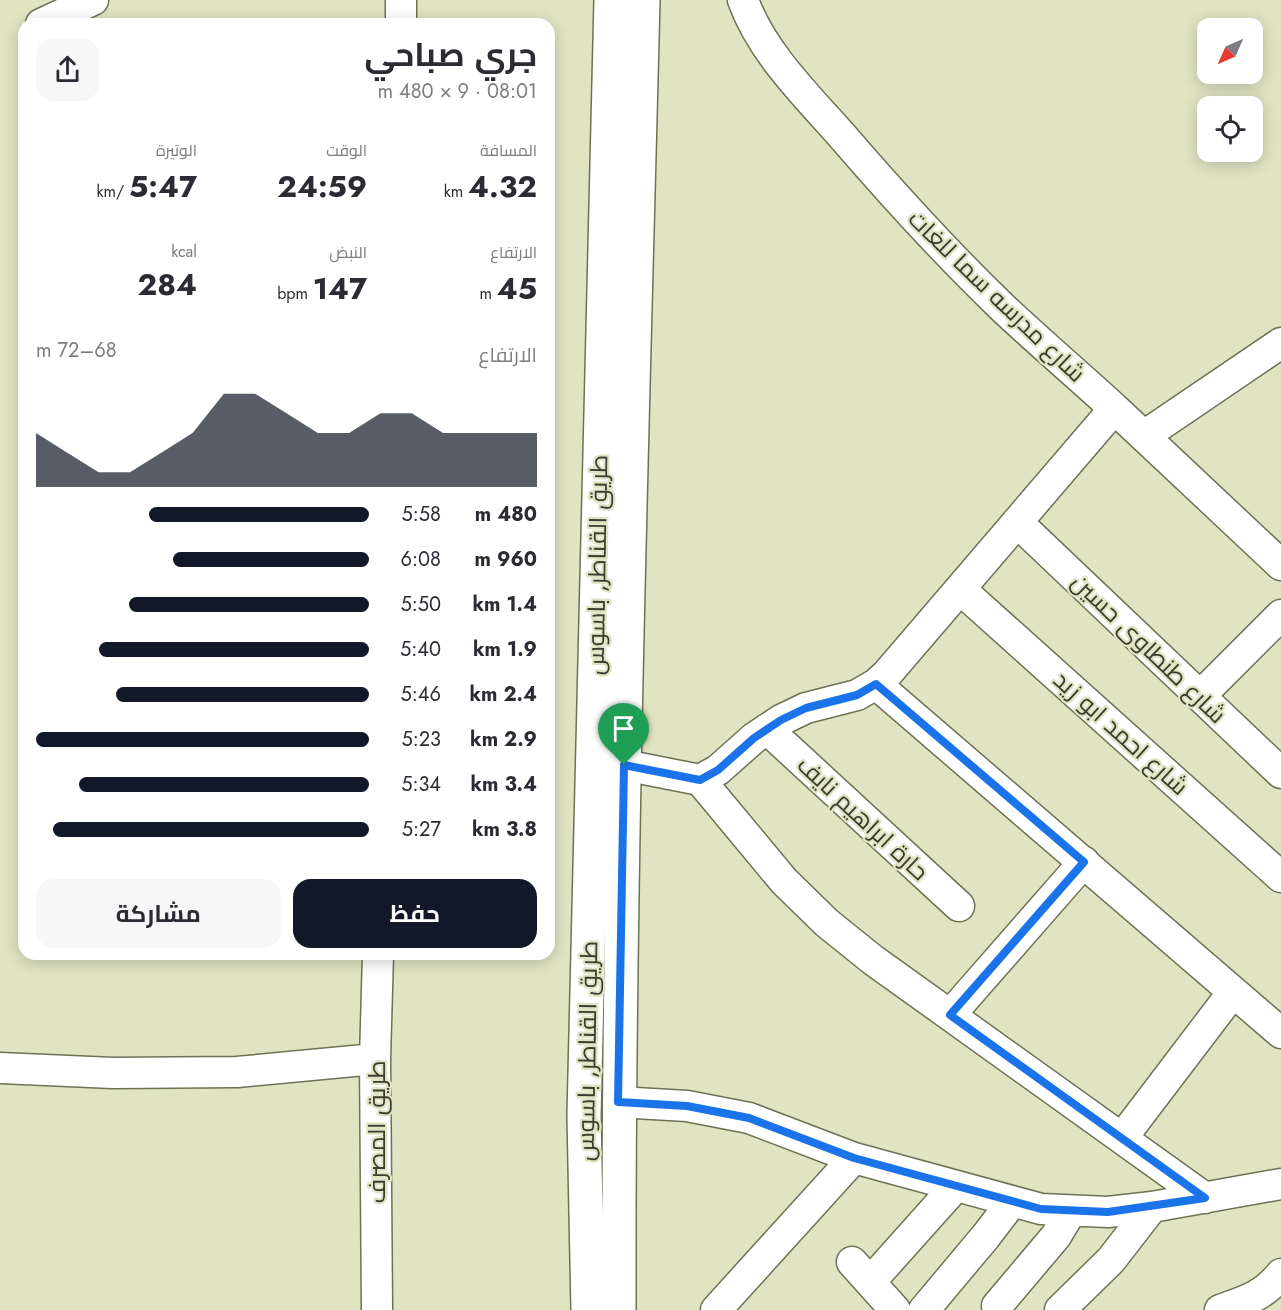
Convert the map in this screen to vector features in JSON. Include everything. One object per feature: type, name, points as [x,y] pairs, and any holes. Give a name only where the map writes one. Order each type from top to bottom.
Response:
[{"type":"main road","name":"طريق القناطر, باسوس","points":[[588,1310],[584,1116],[611,0]]},
{"type":"main road","name":"طريق القناطر, باسوس","points":[[619,1310],[618,1102],[624,765],[643,0]]},
{"type":"street","points":[[53,18],[93,0]]},
{"type":"street","points":[[401,0],[401,18]]},
{"type":"street","name":"شارع مدرسه سما للغات","points":[[743,0],[748,14],[782,66],[871,169],[1001,306],[1281,565]]},
{"type":"street","points":[[1144,436],[1281,343]]},
{"type":"street","points":[[700,780],[718,770],[767,729],[806,708],[857,695],[876,684],[1114,409]]},
{"type":"street","name":"شارع طنطاوى حسين","points":[[1017,522],[1281,773]]},
{"type":"street","name":"شارع احمد ابو زيد","points":[[960,589],[1281,877]]},
{"type":"street","points":[[1200,696],[1281,615]]},
{"type":"street","points":[[876,684],[1281,1033]]},
{"type":"street","name":"حارة ابراهيم نايف","points":[[767,729],[959,906]]},
{"type":"street","points":[[624,765],[700,780],[802,899],[873,960],[1205,1198]]},
{"type":"street","points":[[950,1015],[1084,862]]},
{"type":"street","name":"طريق المصرف","points":[[376,1310],[375,1059],[378,960]]},
{"type":"street","points":[[1122,1138],[1233,992]]},
{"type":"street","points":[[0,1068],[112,1073],[237,1072],[375,1059]]},
{"type":"street","points":[[618,1102],[687,1106],[749,1118],[854,1158],[1041,1209],[1108,1212],[1152,1207],[1281,1184]]},
{"type":"street","points":[[716,1310],[854,1158]]},
{"type":"street","points":[[895,1310],[861,1272],[955,1186]]},
{"type":"street","points":[[924,1310],[1012,1202]]},
{"type":"street","points":[[1060,1310],[1111,1260],[1152,1207]]},
{"type":"street","points":[[997,1306],[1056,1236],[1071,1211]]},
{"type":"street","points":[[1220,1310],[1268,1290],[1281,1274]]},
{"type":"route","points":[[876,684],[1084,862],[950,1015],[1205,1198],[1108,1212],[1041,1209],[854,1158],[749,1118],[687,1106],[618,1102],[624,765],[700,780],[718,770],[754,738],[781,720],[806,708],[857,695],[876,684]]}]
